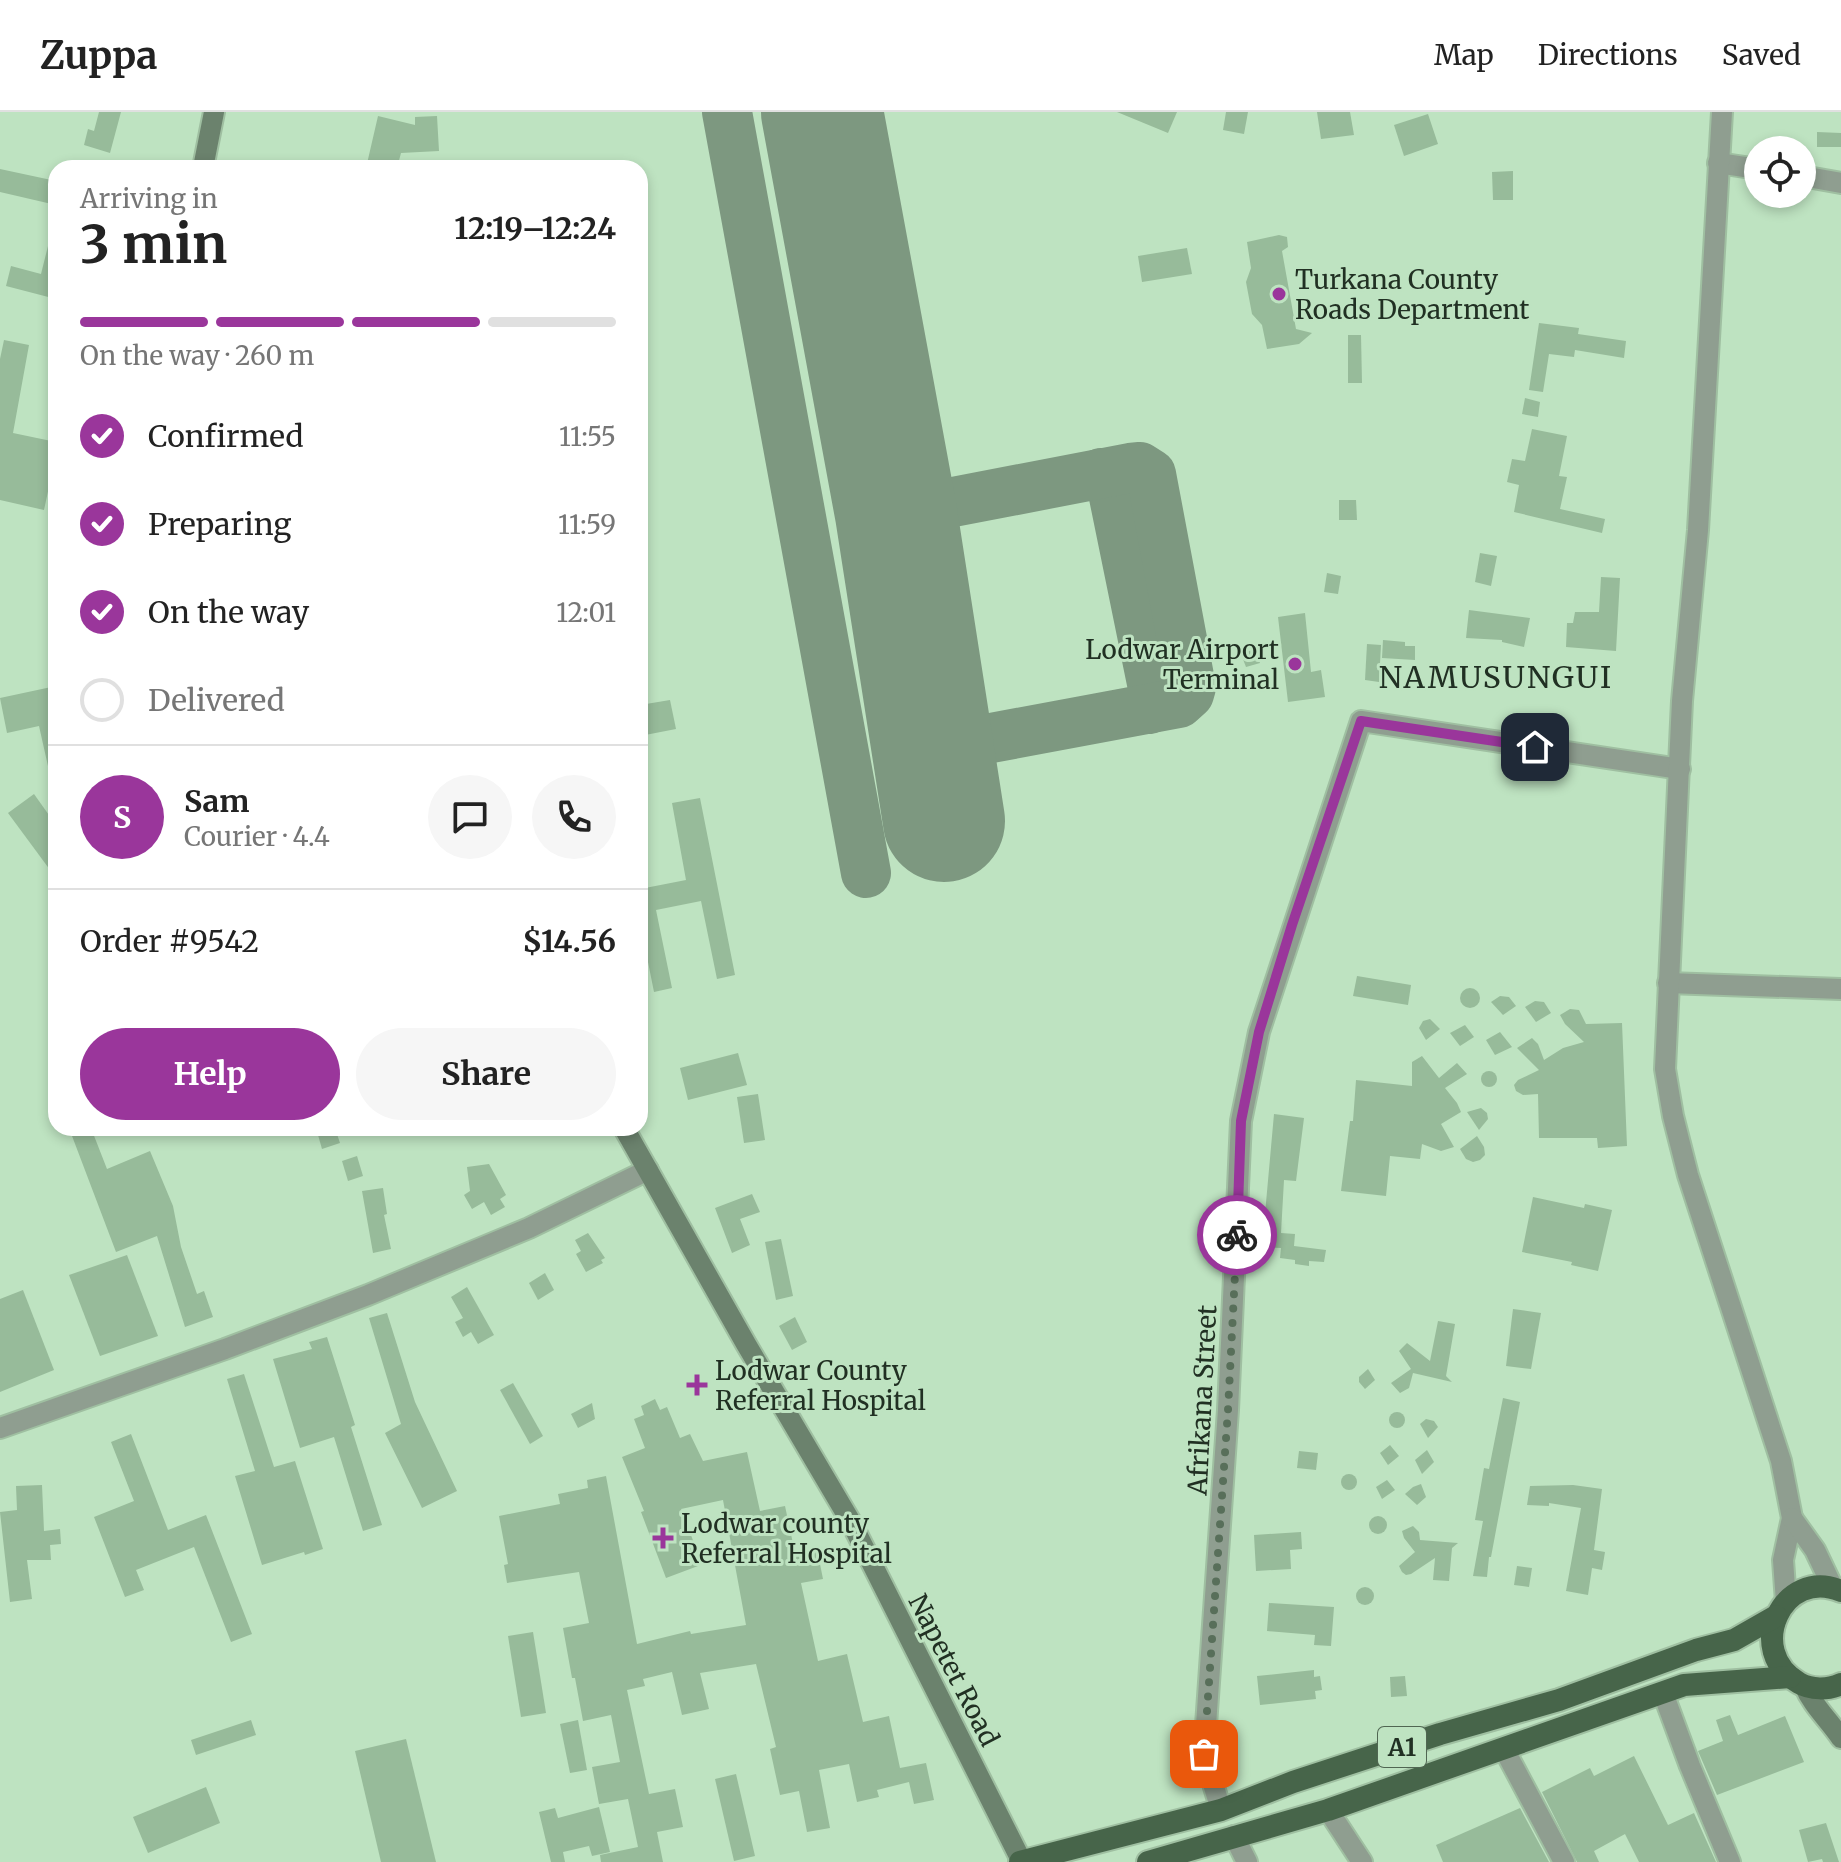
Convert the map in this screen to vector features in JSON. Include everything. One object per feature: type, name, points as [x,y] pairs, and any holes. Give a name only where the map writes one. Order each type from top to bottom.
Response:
[{"type":"highway","name":"A1","points":[[1021,1862],[1221,1810],[1293,1782],[1440,1734],[1559,1700],[1696,1650],[1734,1640],[1781,1609],[1800,1592],[1816,1587],[1837,1589]]},
{"type":"highway","points":[[1781,1609],[1772,1632],[1772,1649],[1779,1665],[1797,1681]]},
{"type":"highway","name":"A1","points":[[1148,1862],[1328,1810],[1684,1685],[1797,1681],[1820,1689],[1841,1684]]},
{"type":"main road","points":[[205,160],[214,112]]},
{"type":"main road","name":"Napetet Road","points":[[629,1136],[851,1522],[1021,1862]]},
{"type":"main road","points":[[1797,1681],[1841,1738]]},
{"type":"street","points":[[1722,112],[1698,530],[1682,701],[1665,1069],[1688,1175],[1781,1461],[1792,1518],[1783,1560],[1781,1609]]},
{"type":"street","points":[[1718,163],[1744,167]]},
{"type":"street","points":[[1816,179],[1841,183]]},
{"type":"street","name":"Afrikana Street","points":[[1221,1810],[1204,1754],[1228,1410],[1241,1121],[1259,1032],[1361,721],[1680,769]]},
{"type":"street","points":[[1668,983],[1841,989]]},
{"type":"street","points":[[0,1428],[368,1295],[529,1228],[648,1170]]},
{"type":"street","points":[[1792,1518],[1837,1589]]},
{"type":"street","points":[[1663,1693],[1730,1862]]},
{"type":"street","points":[[1504,1749],[1564,1862]]},
{"type":"street","points":[[1328,1810],[1362,1862]]},
{"type":"street","points":[[1234,1836],[1247,1862]]},
{"type":"building","points":[[99,112],[121,112],[110,153],[84,145],[88,129],[94,131]]},
{"type":"building","points":[[1117,112],[1177,112],[1168,133]]},
{"type":"building","points":[[1226,112],[1248,112],[1244,134],[1223,130]]},
{"type":"building","points":[[1317,112],[1350,112],[1354,135],[1321,139]]},
{"type":"building","points":[[1428,114],[1438,144],[1404,156],[1394,125]]},
{"type":"building","points":[[378,116],[415,125],[415,117],[437,116],[439,151],[401,153],[399,160],[368,160]]},
{"type":"building","points":[[1817,132],[1841,133],[1841,147],[1817,147]]},
{"type":"building","points":[[0,169],[48,179],[48,203],[0,192]]},
{"type":"building","points":[[1513,171],[1513,200],[1493,200],[1492,172]]},
{"type":"building","points":[[1279,235],[1287,237],[1288,247],[1282,251],[1296,329],[1312,333],[1299,344],[1267,349],[1262,325],[1252,314],[1246,282],[1251,268],[1247,242]]},
{"type":"building","points":[[48,246],[48,297],[6,286],[11,266],[41,274]]},
{"type":"building","points":[[1187,248],[1192,274],[1142,282],[1138,256]]},
{"type":"building","points":[[1539,323],[1579,328],[1578,334],[1626,341],[1624,358],[1575,350],[1574,357],[1549,354],[1543,392],[1529,390]]},
{"type":"building","points":[[1348,335],[1361,335],[1362,383],[1348,383]]},
{"type":"building","points":[[4,340],[29,345],[13,433],[48,440],[48,491],[44,510],[0,500],[0,359]]},
{"type":"building","points":[[1525,398],[1540,402],[1538,417],[1522,414]]},
{"type":"building","points":[[1532,429],[1567,436],[1559,476],[1567,477],[1560,509],[1605,519],[1602,533],[1514,512],[1519,485],[1507,482],[1512,459],[1525,461]]},
{"type":"building","points":[[1339,500],[1356,500],[1357,520],[1339,520]]},
{"type":"building","points":[[1480,553],[1497,556],[1491,586],[1475,582]]},
{"type":"building","points":[[1327,573],[1341,576],[1338,594],[1324,592]]},
{"type":"building","points":[[1601,577],[1620,578],[1616,651],[1566,647],[1567,623],[1573,623],[1575,612],[1599,612]]},
{"type":"building","points":[[1469,610],[1530,618],[1524,647],[1502,640],[1466,638]]},
{"type":"building","name":"Lodwar Airport Terminal","points":[[1305,613],[1311,672],[1321,670],[1325,697],[1288,702],[1278,617]]},
{"type":"building","points":[[1383,640],[1415,646],[1415,660],[1382,658]]},
{"type":"building","points":[[1367,644],[1381,645],[1379,682],[1365,680]]},
{"type":"building","points":[[1255,649],[1260,663],[1246,667],[1241,654]]},
{"type":"building","points":[[48,688],[48,766],[39,726],[7,733],[0,698]]},
{"type":"building","points":[[670,700],[676,729],[648,734],[648,704]]},
{"type":"building","points":[[34,794],[48,814],[48,867],[8,813]]},
{"type":"building","points":[[700,798],[735,975],[717,979],[701,901],[656,910],[672,988],[654,992],[648,962],[648,887],[686,880],[672,803]]},
{"type":"building","points":[[1357,976],[1411,985],[1408,1005],[1353,996]]},
{"type":"building","points":[[1470,988],[1477,991],[1480,998],[1477,1005],[1470,1008],[1463,1005],[1460,998],[1463,991]]},
{"type":"building","points":[[1500,996],[1509,997],[1516,1006],[1503,1015],[1491,1002]]},
{"type":"building","points":[[1535,1001],[1544,1002],[1551,1013],[1536,1022],[1525,1007]]},
{"type":"building","points":[[1570,1009],[1579,1010],[1586,1024],[1622,1023],[1627,1146],[1598,1148],[1597,1138],[1539,1138],[1538,1094],[1523,1095],[1516,1091],[1514,1085],[1518,1080],[1539,1070],[1517,1048],[1532,1038],[1544,1060],[1563,1048],[1584,1042],[1560,1015]]},
{"type":"building","points":[[1430,1019],[1440,1029],[1426,1040],[1419,1028],[1423,1021]]},
{"type":"building","points":[[1465,1025],[1474,1037],[1460,1046],[1450,1033]]},
{"type":"building","points":[[1500,1032],[1512,1047],[1495,1055],[1486,1040]]},
{"type":"building","points":[[738,1053],[747,1085],[688,1100],[680,1068]]},
{"type":"building","points":[[1422,1056],[1439,1078],[1457,1063],[1467,1074],[1445,1088],[1461,1112],[1441,1124],[1454,1147],[1441,1151],[1422,1144],[1420,1159],[1390,1156],[1386,1196],[1341,1191],[1350,1121],[1353,1121],[1356,1080],[1412,1086],[1412,1062]]},
{"type":"building","points":[[1486,1071],[1492,1071],[1497,1079],[1495,1085],[1486,1087],[1481,1082],[1481,1076]]},
{"type":"building","points":[[758,1094],[765,1140],[744,1143],[737,1097]]},
{"type":"building","points":[[1481,1108],[1488,1119],[1479,1130],[1467,1112]]},
{"type":"building","points":[[1274,1114],[1304,1118],[1296,1181],[1284,1180],[1281,1233],[1295,1234],[1294,1246],[1326,1250],[1324,1262],[1309,1261],[1309,1266],[1295,1264],[1295,1260],[1280,1258],[1281,1248],[1262,1247]]},
{"type":"building","points":[[72,1136],[94,1136],[107,1169],[150,1151],[173,1206],[181,1247],[197,1294],[204,1291],[213,1317],[185,1327],[157,1236],[116,1252]]},
{"type":"building","points":[[318,1136],[338,1136],[340,1143],[322,1149]]},
{"type":"building","points":[[1477,1136],[1485,1155],[1473,1162],[1466,1159],[1460,1149]]},
{"type":"building","points":[[357,1156],[363,1176],[348,1181],[342,1161]]},
{"type":"building","points":[[489,1164],[506,1195],[500,1199],[505,1207],[491,1215],[484,1202],[472,1209],[464,1195],[470,1191],[467,1167]]},
{"type":"building","points":[[383,1188],[387,1214],[384,1215],[391,1249],[373,1253],[362,1191]]},
{"type":"building","points":[[752,1194],[760,1212],[740,1219],[750,1245],[732,1253],[715,1208]]},
{"type":"building","points":[[1533,1197],[1584,1208],[1585,1204],[1612,1210],[1598,1271],[1571,1265],[1572,1262],[1522,1252]]},
{"type":"building","points":[[588,1233],[605,1258],[601,1260],[603,1263],[586,1272],[576,1254],[581,1251],[575,1240]]},
{"type":"building","points":[[781,1239],[793,1296],[776,1300],[765,1242]]},
{"type":"building","points":[[127,1255],[158,1336],[100,1356],[69,1275]]},
{"type":"building","points":[[545,1273],[554,1290],[538,1300],[529,1283]]},
{"type":"building","points":[[467,1287],[494,1335],[478,1344],[471,1332],[463,1337],[455,1322],[463,1318],[451,1297]]},
{"type":"building","points":[[23,1290],[54,1370],[0,1392],[0,1299]]},
{"type":"building","points":[[1513,1309],[1541,1313],[1531,1369],[1506,1366]]},
{"type":"building","points":[[387,1313],[415,1402],[457,1491],[422,1508],[385,1433],[401,1424],[369,1318]]},
{"type":"building","points":[[795,1317],[807,1342],[792,1350],[779,1326]]},
{"type":"building","points":[[1438,1321],[1455,1324],[1446,1376],[1452,1382],[1413,1373],[1409,1388],[1400,1393],[1391,1383],[1411,1369],[1399,1351],[1407,1343],[1430,1361]]},
{"type":"building","points":[[327,1337],[382,1525],[363,1531],[334,1437],[300,1448],[273,1359],[312,1349],[309,1342]]},
{"type":"building","points":[[1368,1369],[1375,1380],[1365,1389],[1359,1377]]},
{"type":"building","points":[[244,1374],[274,1467],[295,1461],[323,1549],[262,1565],[235,1476],[255,1471],[227,1379]]},
{"type":"building","points":[[513,1383],[543,1436],[530,1444],[500,1390]]},
{"type":"building","points":[[1503,1398],[1520,1402],[1487,1577],[1473,1576],[1483,1521],[1475,1520],[1484,1468],[1489,1469]]},
{"type":"building","points":[[655,1399],[660,1410],[667,1407],[680,1438],[690,1434],[703,1461],[747,1452],[760,1511],[785,1506],[795,1553],[817,1549],[823,1579],[801,1583],[818,1661],[847,1654],[863,1722],[889,1716],[900,1768],[926,1763],[934,1800],[914,1804],[909,1782],[877,1790],[879,1797],[857,1802],[849,1764],[819,1770],[830,1828],[807,1832],[799,1791],[780,1795],[770,1749],[776,1747],[756,1664],[700,1673],[709,1709],[682,1715],[672,1672],[643,1679],[645,1686],[627,1690],[649,1794],[675,1789],[683,1827],[657,1832],[663,1862],[601,1862],[600,1855],[638,1847],[628,1799],[599,1804],[592,1767],[620,1762],[611,1715],[583,1721],[575,1678],[572,1678],[563,1628],[589,1623],[579,1572],[507,1583],[504,1565],[508,1564],[499,1516],[560,1504],[558,1494],[588,1488],[587,1480],[606,1476],[637,1644],[690,1631],[691,1634],[746,1625],[723,1500],[681,1509],[694,1543],[689,1544],[698,1566],[666,1578],[622,1457],[645,1448],[634,1419],[644,1415],[641,1406]]},
{"type":"building","points":[[592,1403],[595,1419],[578,1428],[571,1414]]},
{"type":"building","points":[[1397,1412],[1403,1414],[1403,1426],[1397,1428],[1391,1426],[1389,1420],[1391,1414]]},
{"type":"building","points":[[1426,1419],[1434,1421],[1438,1427],[1428,1438],[1420,1424]]},
{"type":"building","points":[[131,1434],[168,1530],[206,1515],[252,1634],[231,1642],[194,1547],[136,1570],[144,1590],[125,1597],[94,1517],[134,1501],[111,1442]]},
{"type":"building","points":[[1390,1445],[1399,1456],[1388,1465],[1380,1453]]},
{"type":"building","points":[[1427,1450],[1434,1462],[1422,1474],[1415,1460]]},
{"type":"building","points":[[1299,1451],[1318,1453],[1316,1470],[1297,1468]]},
{"type":"building","points":[[1346,1474],[1352,1474],[1357,1482],[1355,1488],[1346,1490],[1341,1485],[1341,1479]]},
{"type":"building","points":[[1387,1480],[1395,1490],[1382,1499],[1376,1487]]},
{"type":"building","points":[[1421,1484],[1426,1497],[1417,1505],[1405,1494]]},
{"type":"building","points":[[42,1485],[44,1531],[60,1529],[61,1544],[50,1545],[51,1560],[27,1560],[32,1599],[10,1602],[0,1512],[17,1510],[16,1486]]},
{"type":"building","points":[[1573,1485],[1602,1489],[1594,1550],[1605,1552],[1602,1570],[1592,1568],[1588,1595],[1566,1591],[1581,1508],[1549,1503],[1549,1506],[1527,1505],[1530,1486]]},
{"type":"building","points":[[1378,1516],[1387,1525],[1378,1534],[1369,1525]]},
{"type":"building","points":[[1413,1526],[1419,1532],[1420,1540],[1458,1543],[1452,1548],[1449,1581],[1433,1580],[1435,1558],[1411,1574],[1402,1572],[1399,1566],[1415,1552],[1402,1531]]},
{"type":"building","points":[[1301,1532],[1302,1549],[1290,1550],[1291,1569],[1256,1571],[1254,1535]]},
{"type":"building","points":[[1517,1566],[1532,1568],[1529,1587],[1514,1585]]},
{"type":"building","points":[[1365,1587],[1374,1596],[1365,1605],[1356,1596]]},
{"type":"building","points":[[1269,1603],[1334,1607],[1331,1646],[1314,1645],[1315,1635],[1267,1631]]},
{"type":"building","points":[[533,1632],[546,1713],[521,1717],[508,1636]]},
{"type":"building","points":[[1314,1670],[1314,1677],[1320,1676],[1322,1690],[1315,1691],[1316,1699],[1260,1705],[1257,1676]]},
{"type":"building","points":[[1405,1676],[1407,1696],[1391,1697],[1390,1677]]},
{"type":"building","points":[[1730,1715],[1738,1735],[1785,1716],[1804,1762],[1717,1795],[1698,1751],[1723,1741],[1716,1720]]},
{"type":"building","points":[[251,1720],[256,1735],[196,1755],[191,1740]]},
{"type":"building","points":[[578,1720],[587,1770],[570,1773],[560,1724]]},
{"type":"building","points":[[406,1739],[436,1862],[381,1862],[355,1751]]},
{"type":"building","points":[[1634,1756],[1668,1825],[1694,1813],[1716,1862],[1639,1862],[1625,1834],[1594,1851],[1599,1862],[1577,1862],[1542,1792],[1590,1768],[1594,1776]]},
{"type":"building","points":[[736,1774],[755,1856],[734,1861],[715,1779]]},
{"type":"building","points":[[206,1787],[220,1823],[148,1853],[133,1817]]},
{"type":"building","points":[[599,1807],[610,1852],[592,1856],[589,1846],[563,1852],[565,1862],[551,1862],[539,1812],[555,1808],[558,1818]]},
{"type":"building","points":[[1520,1808],[1549,1862],[1443,1862],[1436,1845]]},
{"type":"building","points":[[1826,1823],[1839,1862],[1823,1862],[1822,1859],[1808,1862],[1799,1830]]},
{"type":"taxiway","points":[[727,112],[866,873]]},
{"type":"taxiway","points":[[896,513],[1140,467],[1151,474],[1191,687],[1189,694],[1179,703],[932,749]]},
{"type":"taxiway","points":[[1101,473],[1112,487],[1154,693],[1149,709]]},
{"type":"runway","points":[[822,112],[896,513],[944,821]]},
{"type":"way so far","points":[[1204,1754],[1237,1235]]},
{"type":"place","name":"Turkana County Roads Department","points":[[1279,294]]},
{"type":"place","name":"Lodwar Airport Terminal","points":[[1295,664]]},
{"type":"place","name":"Lodwar County Referral Hospital","points":[[697,1385]]},
{"type":"place","name":"Lodwar county Referral Hospital","points":[[663,1538]]},
{"type":"district","name":"NAMUSUNGUI","points":[[1496,677]]},
{"type":"route","points":[[1237,1235],[1241,1121],[1259,1032],[1361,721],[1535,747]]}]
